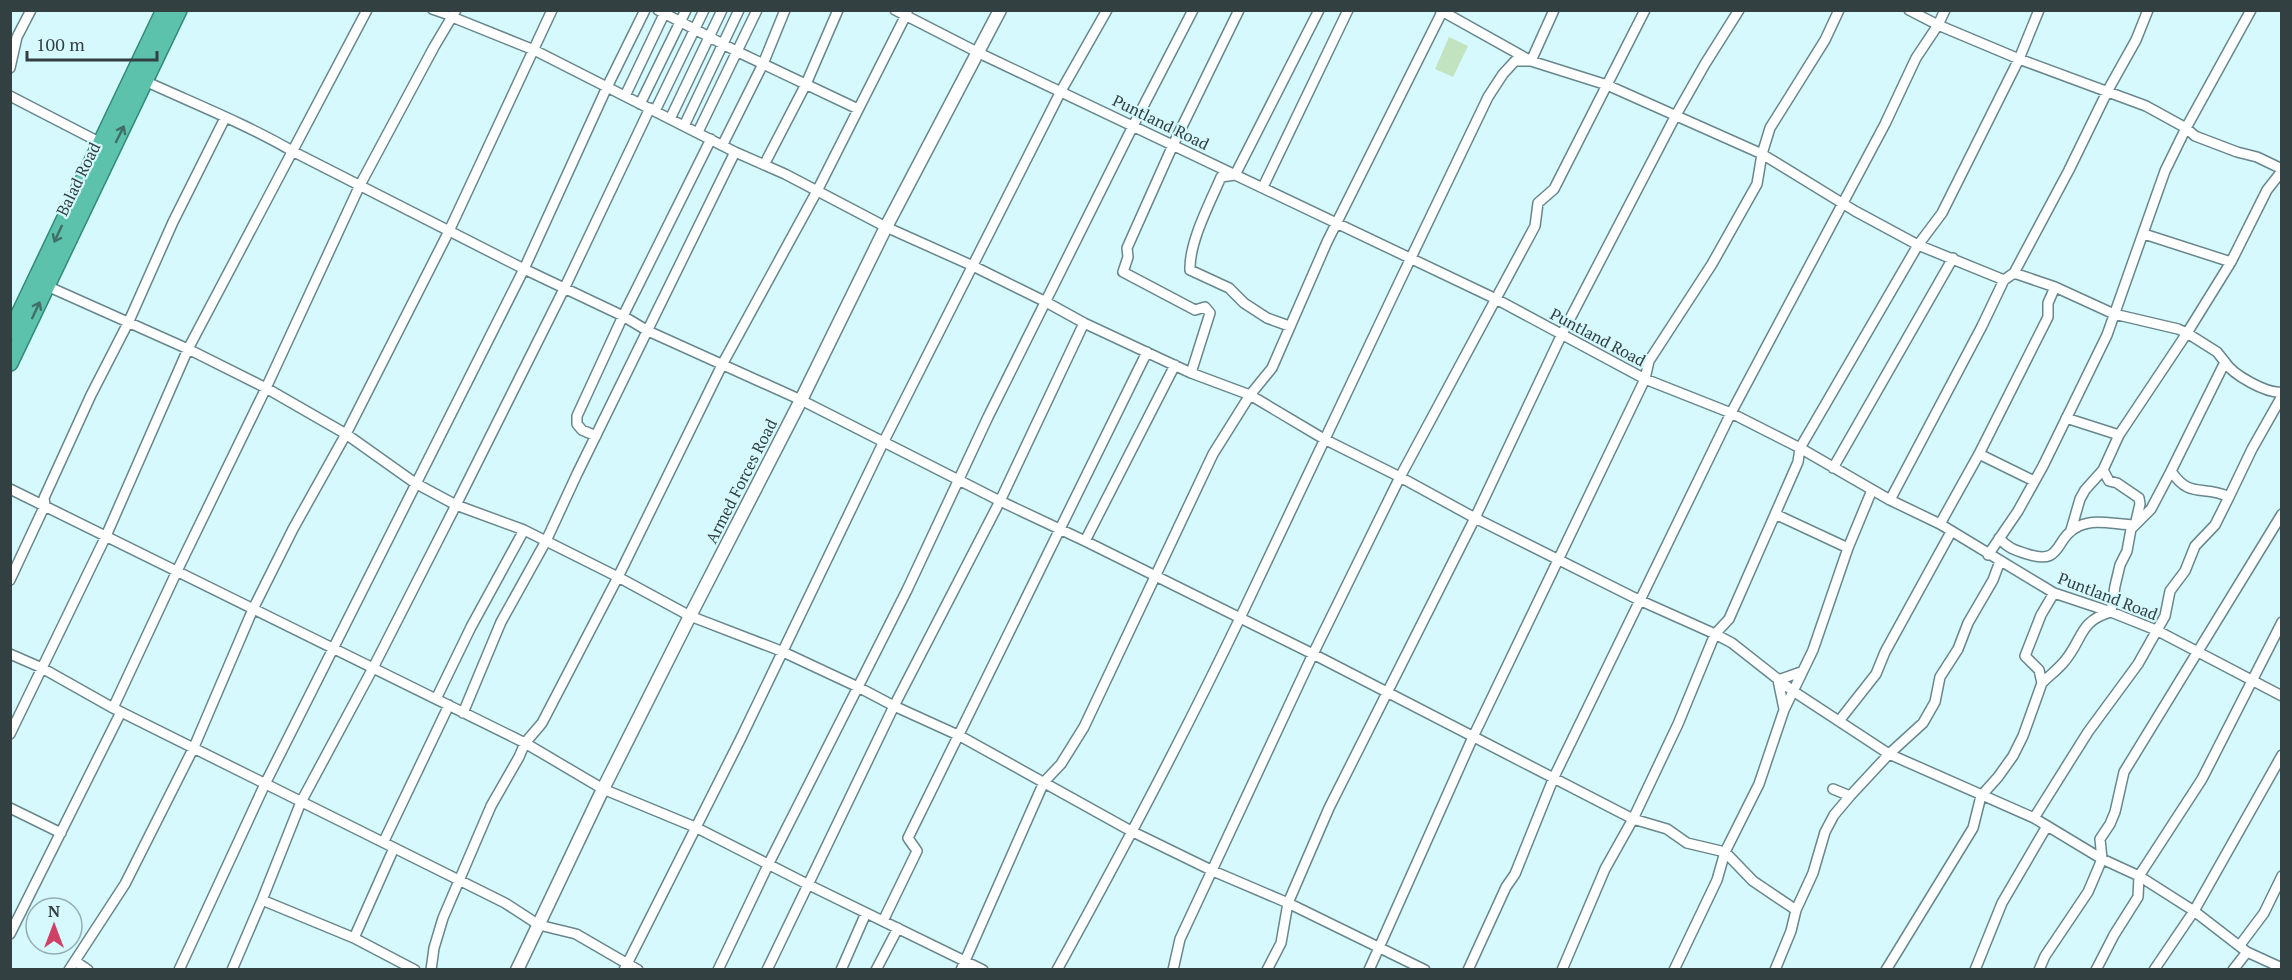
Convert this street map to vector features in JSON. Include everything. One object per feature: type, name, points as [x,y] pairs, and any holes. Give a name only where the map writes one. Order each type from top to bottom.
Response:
[{"type":"highway","name":"Balad Road","points":[[12,328],[164,10]]},
{"type":"highway","name":"Balad Road","points":[[10,363],[179,10]]},
{"type":"street","points":[[10,68],[14,37],[31,10]]},
{"type":"street","points":[[10,734],[106,536],[188,349],[367,10]]},
{"type":"street","points":[[432,10],[454,14],[534,50],[886,227],[973,266],[1084,323],[1191,372],[1250,394],[1324,439],[1475,518],[1639,600],[1715,634],[1750,656],[1793,691],[1888,754],[2034,818],[2102,858],[2139,876],[2194,911],[2243,948],[2282,968]]},
{"type":"street","points":[[88,969],[72,965],[108,914],[125,884],[194,747],[253,609],[449,231],[552,10]]},
{"type":"street","points":[[179,969],[265,783],[524,269],[607,87],[645,10]]},
{"type":"street","points":[[640,104],[686,10]]},
{"type":"street","points":[[232,969],[301,802],[374,668],[564,289],[617,174],[695,31],[704,10]]},
{"type":"street","points":[[670,118],[722,10]]},
{"type":"street","points":[[684,126],[739,10]]},
{"type":"street","points":[[698,132],[757,10]]},
{"type":"street","points":[[723,144],[763,64],[785,10]]},
{"type":"street","points":[[764,165],[806,84],[838,10]]},
{"type":"street","name":"Puntland Road","points":[[895,10],[907,13],[979,53],[1496,299],[1561,336],[1645,379],[1731,413],[1800,448],[1890,500],[1940,524],[2054,593],[2156,630],[2282,696]]},
{"type":"street","name":"Armed Forces Road","points":[[517,969],[603,789],[690,616],[801,400],[886,227],[1000,10]]},
{"type":"street","points":[[625,966],[741,738],[884,441],[1061,91],[1107,10]]},
{"type":"street","points":[[718,969],[907,590],[958,478],[1193,10]]},
{"type":"street","points":[[1191,372],[1210,313],[1205,307],[1195,310],[1123,272],[1124,264],[1128,257],[1127,248],[1173,145],[1239,10]]},
{"type":"street","points":[[1289,326],[1267,318],[1244,303],[1229,288],[1190,270],[1197,238],[1221,177],[1235,175],[1319,10]]},
{"type":"street","points":[[1263,187],[1348,10]]},
{"type":"street","points":[[1531,60],[1554,10]]},
{"type":"street","points":[[1173,969],[1180,939],[1313,654],[1400,477],[1535,226],[1538,203],[1554,189],[1646,10]]},
{"type":"street","points":[[1268,969],[1281,943],[1288,903],[1329,808],[1475,518],[1561,336],[1676,115],[1739,10]]},
{"type":"street","points":[[1369,969],[1473,737],[1645,379],[1652,355],[1712,264],[1757,184],[1762,154],[1770,128],[1825,40],[1839,10]]},
{"type":"street","points":[[1909,10],[1938,25],[2019,59],[2108,90],[2146,106],[2195,135],[2257,157],[2282,170],[2254,213],[2231,262],[2119,435],[2103,470],[2085,490],[2071,530],[2052,556],[2038,558],[2012,550],[1999,538]]},
{"type":"street","points":[[1468,969],[1506,887],[1515,874],[1554,777],[1731,413],[1785,314],[1812,257],[1886,124],[1916,58],[1945,10]]},
{"type":"street","points":[[1562,969],[1605,869],[1633,819],[1678,724],[1715,634],[1730,619],[1798,462],[1800,448],[1918,245],[1942,213],[2019,59],[2039,10]]},
{"type":"street","points":[[1890,500],[2004,280],[2014,273],[2069,170],[2108,90],[2136,40],[2148,10]]},
{"type":"street","points":[[1988,555],[2018,511],[2107,335],[2165,171],[2186,128],[2252,10]]},
{"type":"street","points":[[962,965],[1044,782],[1061,764],[1084,728],[1213,454],[1250,394],[1272,368],[1336,223],[1442,11],[1531,60],[1607,85],[1762,154],[1842,203],[1918,245],[2004,280]]},
{"type":"street","points":[[625,96],[663,12],[695,31],[858,109]]},
{"type":"street","points":[[431,969],[434,948],[443,918],[490,806],[519,758],[525,743],[542,723],[618,577],[723,363],[817,191],[907,13]]},
{"type":"street","points":[[10,933],[61,833],[177,571],[266,388],[360,185],[454,14]]},
{"type":"street","points":[[1058,969],[1240,619],[1488,97],[1503,74],[1515,61],[1531,60]]},
{"type":"street","points":[[145,81],[259,132],[524,269],[623,316],[648,331],[723,363],[884,441],[1000,501],[1313,654],[1633,819],[1667,829],[1687,843],[1725,852],[1753,881],[1796,910]]},
{"type":"street","points":[[10,96],[101,143]]},
{"type":"street","points":[[10,580],[45,505],[44,498],[91,395],[129,321],[173,222],[225,118]]},
{"type":"street","points":[[596,436],[582,430],[577,424],[577,416],[623,316],[711,139]]},
{"type":"street","points":[[464,713],[501,622],[546,541],[735,152]]},
{"type":"street","points":[[2144,234],[2231,262]]},
{"type":"street","points":[[1833,468],[1953,258]]},
{"type":"street","points":[[2014,273],[2055,287],[2114,314],[2187,333],[2217,352],[2229,370],[2272,392],[2282,394],[2215,525],[2195,546],[2185,571],[2170,591],[2164,616],[2133,673],[2088,732],[2034,818]]},
{"type":"street","points":[[47,286],[129,321],[266,388],[345,434],[415,483],[456,505],[524,530],[690,616],[781,651],[858,687],[960,736],[1131,831],[1425,969]]},
{"type":"street","points":[[1940,524],[1979,454],[2049,317],[2048,303],[2055,287]]},
{"type":"street","points":[[766,969],[809,885],[894,706],[1000,501],[1084,323]]},
{"type":"street","points":[[883,921],[918,851],[908,837],[960,736],[1148,351]]},
{"type":"street","points":[[2071,530],[2091,522],[2134,525],[2151,509],[2225,362]]},
{"type":"street","points":[[1085,541],[1175,365]]},
{"type":"street","points":[[2066,418],[2119,435]]},
{"type":"street","points":[[1979,454],[2034,481]]},
{"type":"street","points":[[1886,969],[1973,828],[1981,796],[2013,756],[2023,736],[2042,683],[2064,662],[2087,624],[2097,616],[2111,612],[2120,565],[2127,551],[2140,504],[2139,498],[2109,481],[2103,470]]},
{"type":"street","points":[[2171,471],[2179,483],[2194,491],[2213,490],[2229,497]]},
{"type":"street","points":[[10,489],[525,743],[603,789],[695,827],[769,863],[898,928],[962,965],[983,969]]},
{"type":"street","points":[[1674,969],[1717,880],[1725,852],[1759,784],[1784,710],[1812,650],[1848,548],[1872,490]]},
{"type":"street","points":[[1775,514],[1848,548]]},
{"type":"street","points":[[2039,969],[2045,956],[2088,892],[2102,858],[2100,839],[2115,812],[2124,772],[2282,514]]},
{"type":"street","points":[[436,699],[471,627],[524,530]]},
{"type":"street","points":[[1839,721],[1876,674],[1885,652],[1951,532]]},
{"type":"street","points":[[1775,969],[1791,931],[1796,910],[1813,873],[1825,832],[1834,815],[1888,754],[1923,723],[1935,702],[1940,677],[1958,649],[1968,623],[1993,580],[2000,561]]},
{"type":"street","points":[[2042,683],[2039,670],[2025,656],[2041,615],[2054,593]]},
{"type":"street","points":[[2096,969],[2138,897],[2139,876],[2202,779],[2282,622]]},
{"type":"street","points":[[10,654],[42,668],[117,710],[384,841],[505,903],[539,925],[576,934],[625,966],[638,969]]},
{"type":"street","points":[[1778,680],[1801,672]]},
{"type":"street","points":[[1778,680],[1784,710]]},
{"type":"street","points":[[384,841],[449,705]]},
{"type":"street","points":[[2154,969],[2194,911],[2282,755]]},
{"type":"street","points":[[1833,789],[1850,796]]},
{"type":"street","points":[[10,808],[61,833]]},
{"type":"street","points":[[1975,969],[2002,903],[2048,826]]},
{"type":"street","points":[[354,938],[394,848]]},
{"type":"street","points":[[2233,969],[2282,876]]},
{"type":"street","points":[[262,900],[354,938],[415,969]]},
{"type":"street","points":[[841,969],[866,913]]},
{"type":"street","points":[[876,969],[898,928]]},
{"type":"green space","points":[[1449,37],[1468,46],[1453,77],[1435,69]]}]
